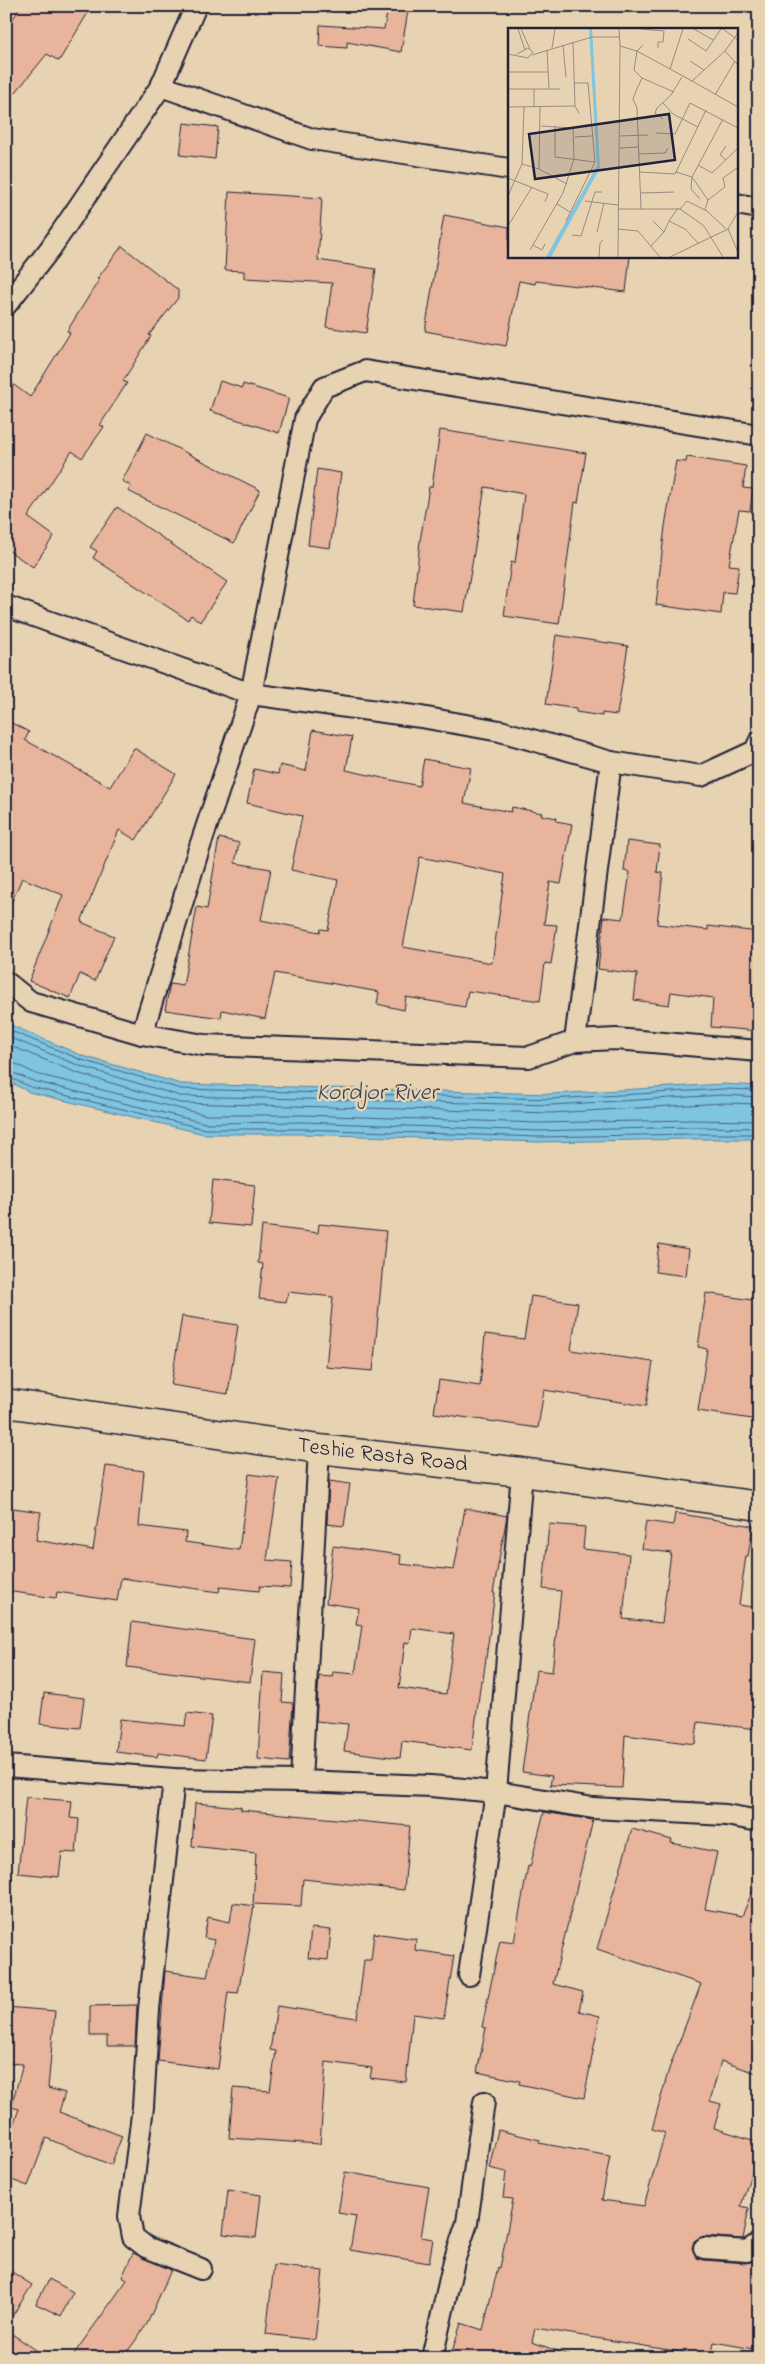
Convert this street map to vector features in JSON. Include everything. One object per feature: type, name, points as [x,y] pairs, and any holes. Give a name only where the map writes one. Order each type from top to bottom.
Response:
[{"type":"main road","name":"Teshie Rasta Road","points":[[6,1403],[319,1449],[522,1472],[759,1506]]},
{"type":"street","points":[[6,305],[50,249],[161,86],[196,6]]},
{"type":"street","points":[[161,86],[312,139],[508,169]]},
{"type":"street","points":[[738,204],[759,208]]},
{"type":"street","points":[[142,1034],[197,855],[251,694],[304,419],[324,387],[365,371],[759,434]]},
{"type":"street","points":[[6,606],[251,694],[421,717],[500,731],[612,762],[701,776],[755,750],[759,742]]},
{"type":"street","points":[[575,1041],[612,762]]},
{"type":"street","points":[[6,982],[31,1002],[142,1034],[204,1045],[529,1057],[575,1041],[616,1039],[759,1051]]},
{"type":"street","points":[[302,1780],[319,1449]]},
{"type":"street","points":[[469,1975],[496,1792],[522,1472]]},
{"type":"street","points":[[6,1766],[174,1779],[302,1780],[431,1786],[496,1792],[593,1808],[726,1815],[759,1820]]},
{"type":"street","points":[[174,1779],[149,2009],[143,2107],[129,2216],[134,2237],[146,2247],[201,2269]]},
{"type":"street","points":[[432,2358],[454,2261],[467,2223],[484,2102]]},
{"type":"street","points":[[704,2248],[747,2251],[759,2243]]},
{"type":"water","name":"Kordjor River","points":[[6,1023],[83,1056],[181,1084],[551,1094],[723,1084],[759,1086],[759,1139],[538,1142],[302,1134],[204,1134],[29,1092],[6,1080]]},
{"type":"building","points":[[21,6],[92,6],[59,61],[47,54],[6,104],[6,30]]},
{"type":"building","points":[[388,8],[408,11],[401,52],[347,42],[347,48],[319,46],[320,25],[384,29]]},
{"type":"building","points":[[184,123],[218,127],[215,159],[180,155]]},
{"type":"building","points":[[229,192],[322,198],[318,260],[376,269],[366,333],[326,327],[332,283],[244,278],[244,271],[225,270]]},
{"type":"building","points":[[444,215],[508,227],[508,258],[630,258],[626,292],[536,281],[535,284],[519,281],[506,346],[425,331]]},
{"type":"building","points":[[122,246],[178,290],[178,298],[149,335],[151,336],[123,381],[127,383],[100,425],[104,427],[82,458],[72,451],[28,517],[54,536],[33,567],[6,549],[6,379],[30,397],[70,333],[67,331],[99,280],[97,279]]},
{"type":"building","points":[[220,381],[242,388],[243,384],[289,398],[279,433],[210,411]]},
{"type":"building","points":[[440,430],[586,453],[578,503],[575,502],[559,624],[504,616],[511,562],[515,563],[524,494],[485,487],[464,612],[413,605],[420,541],[429,487],[432,487]]},
{"type":"building","points":[[147,433],[260,490],[234,543],[128,491],[131,486],[122,481]]},
{"type":"building","points":[[687,457],[746,466],[743,488],[753,489],[750,511],[739,510],[729,565],[739,566],[735,593],[723,592],[721,614],[656,605],[665,526],[676,461],[686,462]]},
{"type":"building","points":[[317,469],[341,473],[330,548],[308,545]]},
{"type":"building","points":[[117,507],[227,582],[200,622],[191,615],[188,620],[93,558],[97,551],[90,547]]},
{"type":"building","points":[[556,635],[628,646],[617,715],[602,713],[602,716],[576,712],[576,709],[546,704]]},
{"type":"building","points":[[6,720],[29,732],[25,740],[110,787],[134,748],[176,774],[136,840],[119,830],[81,922],[114,936],[95,981],[80,974],[70,998],[29,981],[63,895],[22,878],[6,915]]},
{"type":"building","points":[[313,730],[352,737],[346,770],[419,786],[424,759],[471,768],[464,803],[511,812],[512,807],[542,813],[541,815],[557,818],[556,821],[572,824],[561,884],[550,882],[544,924],[557,925],[551,964],[545,963],[540,1001],[468,991],[465,1007],[406,997],[404,1010],[377,1004],[379,992],[275,973],[265,1019],[222,1010],[221,1018],[165,1010],[170,984],[183,986],[197,907],[207,909],[219,838],[239,843],[235,863],[271,869],[261,920],[320,932],[321,929],[328,930],[338,880],[291,870],[302,816],[247,803],[254,769],[278,774],[280,765],[306,771]],"holes":[[[420,857],[505,874],[492,963],[403,947]]]},
{"type":"building","points":[[627,841],[660,845],[657,872],[663,873],[657,924],[708,930],[708,926],[759,932],[759,968],[755,994],[759,994],[758,1031],[711,1027],[713,998],[671,992],[669,1005],[634,1000],[637,974],[598,969],[604,917],[623,919],[630,872],[624,871]]},
{"type":"building","points":[[213,1180],[255,1185],[251,1227],[209,1223]]},
{"type":"building","points":[[319,1224],[386,1231],[373,1371],[326,1367],[333,1297],[288,1292],[286,1302],[259,1299],[263,1264],[258,1263],[262,1226],[318,1233]]},
{"type":"building","points":[[659,1244],[689,1249],[686,1276],[655,1272]]},
{"type":"building","points":[[706,1293],[759,1301],[759,1420],[698,1411],[707,1349],[698,1347]]},
{"type":"building","points":[[531,1296],[578,1303],[571,1350],[653,1362],[646,1406],[544,1390],[538,1428],[434,1413],[439,1380],[480,1386],[485,1334],[524,1339]]},
{"type":"building","points":[[182,1316],[238,1325],[228,1394],[171,1385]]},
{"type":"building","points":[[106,1466],[144,1471],[139,1526],[186,1532],[185,1542],[239,1550],[249,1474],[279,1478],[267,1560],[292,1562],[290,1588],[260,1586],[259,1591],[220,1587],[219,1592],[121,1578],[117,1601],[57,1592],[56,1598],[6,1591],[6,1507],[41,1512],[36,1540],[93,1550]]},
{"type":"building","points":[[329,1481],[350,1484],[344,1526],[327,1524]]},
{"type":"building","points":[[465,1508],[507,1516],[493,1593],[495,1593],[472,1750],[402,1741],[400,1758],[344,1751],[348,1724],[316,1721],[319,1676],[332,1677],[333,1672],[355,1674],[362,1625],[356,1624],[359,1608],[326,1603],[333,1546],[401,1555],[400,1564],[454,1570]],"holes":[[[412,1628],[454,1634],[446,1694],[399,1688],[405,1642],[410,1643]]]},
{"type":"building","points":[[675,1513],[753,1526],[748,1556],[746,1556],[739,1605],[759,1608],[759,1715],[757,1729],[698,1722],[695,1744],[625,1735],[622,1788],[550,1785],[552,1776],[522,1772],[536,1670],[552,1672],[561,1591],[543,1589],[549,1524],[585,1527],[583,1549],[629,1554],[623,1619],[662,1623],[671,1553],[642,1549],[646,1521],[673,1525]]},
{"type":"building","points":[[132,1622],[255,1639],[250,1682],[127,1667]]},
{"type":"building","points":[[263,1672],[284,1674],[282,1702],[293,1703],[289,1762],[258,1759]]},
{"type":"building","points":[[44,1693],[84,1698],[80,1728],[40,1724]]},
{"type":"building","points":[[187,1713],[212,1716],[206,1759],[158,1753],[157,1757],[116,1752],[120,1719],[185,1726]]},
{"type":"building","points":[[26,1797],[72,1801],[70,1818],[79,1819],[76,1853],[62,1852],[59,1877],[18,1873]]},
{"type":"building","points":[[195,1803],[241,1807],[241,1810],[410,1826],[404,1890],[303,1879],[301,1906],[253,1904],[256,1853],[192,1846]]},
{"type":"building","points":[[544,1812],[593,1820],[553,1984],[583,1992],[579,2011],[600,2016],[584,2098],[519,2084],[520,2081],[477,2072],[486,2028],[482,2027],[500,1940],[514,1942],[528,1866],[530,1867]]},
{"type":"building","points":[[632,1829],[672,1840],[671,1843],[717,1852],[705,1909],[742,1916],[759,1876],[759,2074],[721,2061],[710,2101],[721,2104],[714,2128],[759,2142],[759,2165],[754,2164],[741,2206],[749,2208],[743,2239],[704,2236],[694,2241],[692,2248],[697,2258],[703,2260],[746,2263],[759,2260],[759,2350],[714,2342],[712,2354],[710,2354],[709,2358],[686,2358],[687,2353],[535,2328],[532,2342],[569,2355],[569,2358],[450,2358],[461,2323],[483,2330],[498,2267],[500,2268],[513,2199],[503,2198],[506,2172],[489,2168],[498,2130],[540,2140],[539,2143],[610,2156],[602,2200],[644,2206],[665,2133],[652,2129],[669,2069],[701,1984],[597,1949]]},
{"type":"building","points":[[233,1903],[254,1906],[238,1993],[228,1992],[218,2069],[158,2061],[165,1971],[207,1977],[214,1940],[204,1938],[208,1917],[230,1922]]},
{"type":"building","points":[[311,1928],[331,1930],[328,1960],[308,1958]]},
{"type":"building","points":[[374,1933],[416,1939],[415,1950],[454,1956],[444,2018],[413,2014],[406,2082],[370,2078],[372,2068],[326,2062],[320,2144],[229,2138],[233,2088],[270,2091],[276,2051],[270,2050],[277,2006],[357,2018],[364,1960],[371,1960]]},
{"type":"building","points":[[137,2005],[135,2046],[107,2046],[107,2036],[90,2036],[90,2006]]},
{"type":"building","points":[[6,2007],[55,2011],[48,2088],[65,2093],[59,2112],[122,2136],[111,2165],[46,2138],[28,2186],[6,2178],[6,2144],[19,2109],[11,2107],[23,2064],[6,2063]]},
{"type":"building","points":[[345,2172],[429,2187],[421,2237],[433,2239],[429,2263],[350,2250],[356,2216],[338,2213]]},
{"type":"building","points":[[228,2190],[261,2195],[256,2238],[223,2234]]},
{"type":"building","points":[[133,2253],[171,2270],[147,2324],[123,2358],[71,2358],[127,2280],[122,2277]]},
{"type":"building","points":[[274,2265],[323,2271],[315,2340],[266,2334]]},
{"type":"building","points":[[6,2268],[32,2285],[6,2326]]},
{"type":"building","points":[[49,2279],[73,2292],[61,2316],[36,2304]]},
{"type":"building","points":[[6,2330],[48,2358],[14,2358],[6,2353]]}]
